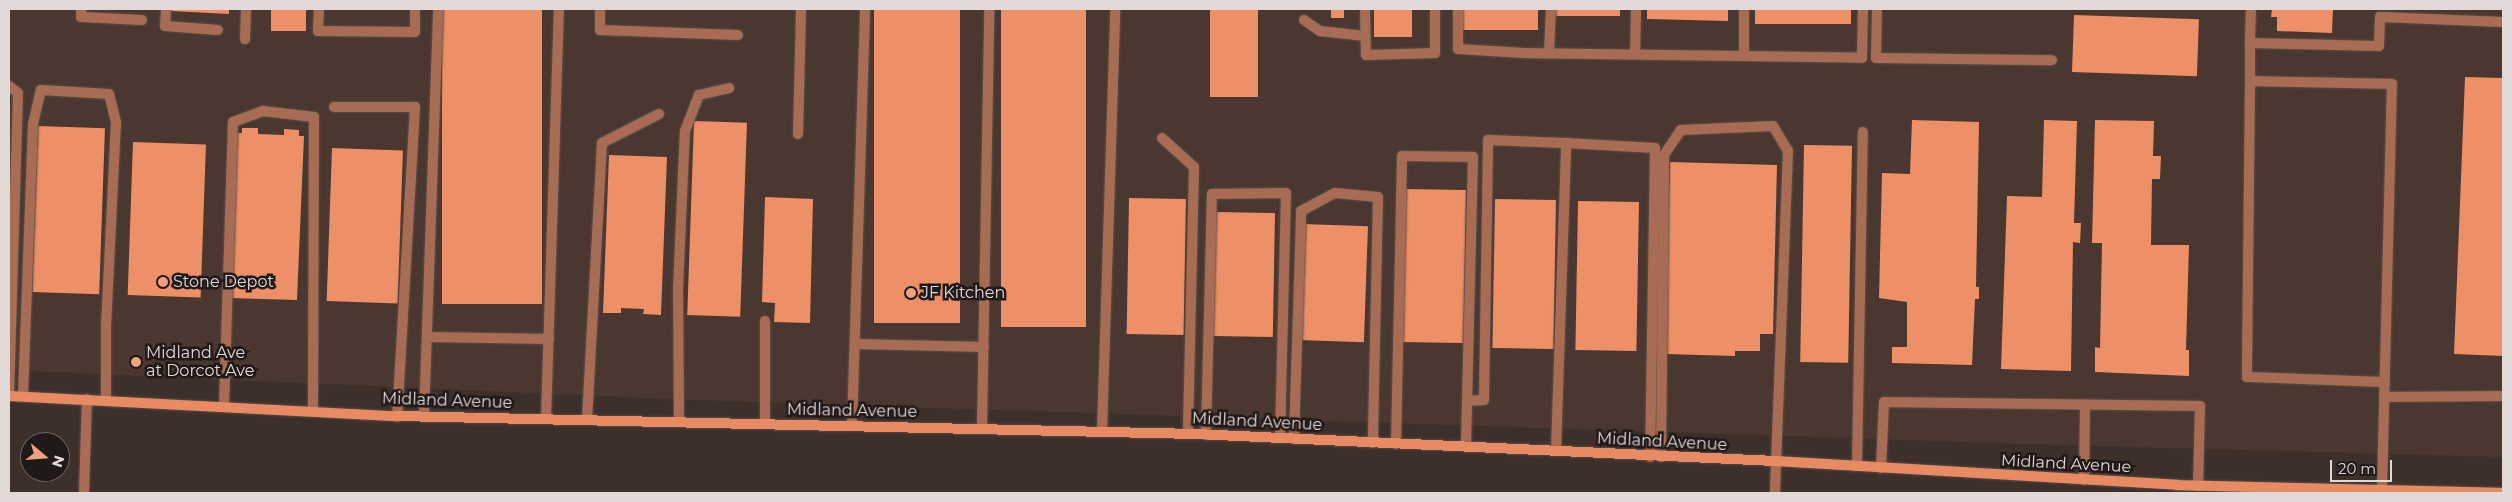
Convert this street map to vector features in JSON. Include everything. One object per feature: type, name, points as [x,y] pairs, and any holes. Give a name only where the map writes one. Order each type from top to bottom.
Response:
[{"type":"main road","name":"Midland Avenue","points":[[9,396],[397,416],[1188,434],[1656,457],[1776,461],[2198,486],[2503,493]]},
{"type":"street","points":[[81,9],[81,17],[142,20]]},
{"type":"street","points":[[166,9],[165,26],[218,30]]},
{"type":"street","points":[[245,39],[246,9]]},
{"type":"street","points":[[319,9],[318,31],[415,32],[415,9]]},
{"type":"street","points":[[424,416],[438,9]]},
{"type":"street","points":[[546,419],[559,9]]},
{"type":"street","points":[[600,9],[600,30],[738,35]]},
{"type":"street","points":[[798,134],[801,9]]},
{"type":"street","points":[[852,426],[865,9]]},
{"type":"street","points":[[982,429],[989,9]]},
{"type":"street","points":[[1102,432],[1114,9]]},
{"type":"street","points":[[1365,9],[1366,56],[1435,53],[1436,9]]},
{"type":"street","points":[[1458,9],[1458,49],[1549,53],[1862,58],[1863,9]]},
{"type":"street","points":[[1549,53],[1551,9]]},
{"type":"street","points":[[1635,54],[1636,9]]},
{"type":"street","points":[[1744,9],[1744,56]]},
{"type":"street","points":[[1877,9],[1876,58],[2052,60]]},
{"type":"street","points":[[2251,9],[2246,377],[2385,382]]},
{"type":"street","points":[[2250,43],[2379,46],[2380,17],[2503,22]]},
{"type":"street","points":[[1304,20],[1320,31],[1365,36]]},
{"type":"street","points":[[2250,81],[2392,84],[2382,490]]},
{"type":"street","points":[[9,86],[18,93],[9,396]]},
{"type":"street","points":[[679,422],[678,289],[685,131],[699,96],[729,88]]},
{"type":"street","points":[[23,396],[33,124],[41,90],[109,94],[116,122],[106,323],[106,400]]},
{"type":"street","points":[[334,107],[415,107],[397,416]]},
{"type":"street","points":[[224,406],[233,122],[263,111],[314,117],[313,411]]},
{"type":"street","points":[[587,420],[602,143],[659,114]]},
{"type":"street","points":[[1656,457],[1664,155],[1681,130],[1773,126],[1788,151],[1775,493]]},
{"type":"street","points":[[1857,466],[1863,132]]},
{"type":"street","points":[[1162,138],[1194,167],[1188,434]]},
{"type":"street","points":[[1466,400],[1484,400],[1488,140],[1656,148],[1656,457]]},
{"type":"street","points":[[1556,451],[1566,143]]},
{"type":"street","points":[[1396,444],[1402,156],[1473,157],[1466,447]]},
{"type":"street","points":[[1206,435],[1212,194],[1286,193],[1280,438]]},
{"type":"street","points":[[1294,439],[1301,211],[1335,193],[1378,196],[1373,443]]},
{"type":"street","points":[[764,424],[765,321]]},
{"type":"street","points":[[427,337],[549,339]]},
{"type":"street","points":[[855,344],[984,348]]},
{"type":"street","points":[[2384,397],[2503,396]]},
{"type":"street","points":[[84,493],[87,399]]},
{"type":"street","points":[[1881,468],[1884,402],[2200,406],[2198,486]]},
{"type":"street","points":[[2084,480],[2085,405]]},
{"type":"shaded area","points":[[9,9],[2503,9],[2503,457],[2026,444],[666,399],[9,370]]},
{"type":"building","points":[[171,9],[229,9],[229,14],[171,11]]},
{"type":"building","points":[[271,9],[306,9],[306,31],[271,31]]},
{"type":"building","points":[[442,9],[542,9],[542,304],[442,304]]},
{"type":"building","points":[[874,9],[960,9],[960,323],[874,323]]},
{"type":"building","points":[[1001,9],[1086,9],[1086,327],[1001,327]]},
{"type":"building","points":[[1210,9],[1258,9],[1258,97],[1210,97]]},
{"type":"building","points":[[1331,9],[1344,9],[1344,18],[1331,18]]},
{"type":"building","points":[[1374,9],[1412,9],[1412,37],[1374,37]]},
{"type":"building","points":[[1460,9],[1538,9],[1538,30],[1460,30]]},
{"type":"building","points":[[1556,9],[1620,9],[1620,16],[1556,16]]},
{"type":"building","points":[[1647,9],[1728,9],[1728,21],[1647,19]]},
{"type":"building","points":[[1755,9],[1851,9],[1851,24],[1755,24]]},
{"type":"building","points":[[2272,9],[2333,9],[2332,33],[2277,31],[2277,17],[2271,17]]},
{"type":"building","points":[[2074,15],[2199,19],[2197,76],[2072,72]]},
{"type":"building","points":[[2465,77],[2503,78],[2503,356],[2454,354]]},
{"type":"building","points":[[1912,120],[1979,122],[1976,287],[1979,287],[1979,299],[1975,299],[1972,365],[1892,363],[1892,347],[1907,347],[1907,302],[1879,298],[1882,173],[1910,174]]},
{"type":"building","points":[[2044,120],[2077,121],[2074,223],[2081,223],[2080,243],[2073,242],[2071,371],[2001,369],[2007,196],[2042,197]]},
{"type":"building","points":[[2095,120],[2154,121],[2153,156],[2161,156],[2160,179],[2152,179],[2151,245],[2189,245],[2186,350],[2189,350],[2189,376],[2095,372],[2095,347],[2100,348],[2102,243],[2092,243]]},
{"type":"building","points":[[694,121],[747,123],[740,317],[687,315]]},
{"type":"building","points":[[38,126],[105,128],[99,294],[32,292]]},
{"type":"building","points":[[242,128],[258,128],[258,134],[284,135],[284,129],[299,130],[299,136],[304,136],[297,300],[229,298],[236,133],[242,133]]},
{"type":"building","points":[[133,142],[206,145],[201,297],[128,295]]},
{"type":"building","points":[[1804,145],[1852,146],[1848,363],[1800,362]]},
{"type":"building","points":[[332,148],[403,150],[398,303],[327,301]]},
{"type":"building","points":[[609,155],[667,157],[661,315],[643,314],[644,309],[621,308],[621,313],[603,313]]},
{"type":"building","points":[[1670,162],[1777,165],[1773,334],[1760,334],[1760,351],[1735,351],[1735,356],[1665,354]]},
{"type":"building","points":[[1404,189],[1466,190],[1463,343],[1401,342]]},
{"type":"building","points":[[765,197],[813,199],[810,323],[774,322],[775,303],[762,302]]},
{"type":"building","points":[[1129,198],[1186,199],[1184,335],[1127,334]]},
{"type":"building","points":[[1495,199],[1556,200],[1553,349],[1492,348]]},
{"type":"building","points":[[1578,201],[1639,202],[1636,351],[1575,350]]},
{"type":"building","points":[[1215,212],[1275,213],[1273,337],[1213,336]]},
{"type":"building","points":[[1303,224],[1368,226],[1364,342],[1299,340]]},
{"type":"place","name":"Stone Depot","points":[[163,282]]},
{"type":"place","name":"JF Kitchen","points":[[911,293]]},
{"type":"place","name":"Midland Ave at Dorcot Ave","points":[[136,362]]}]
